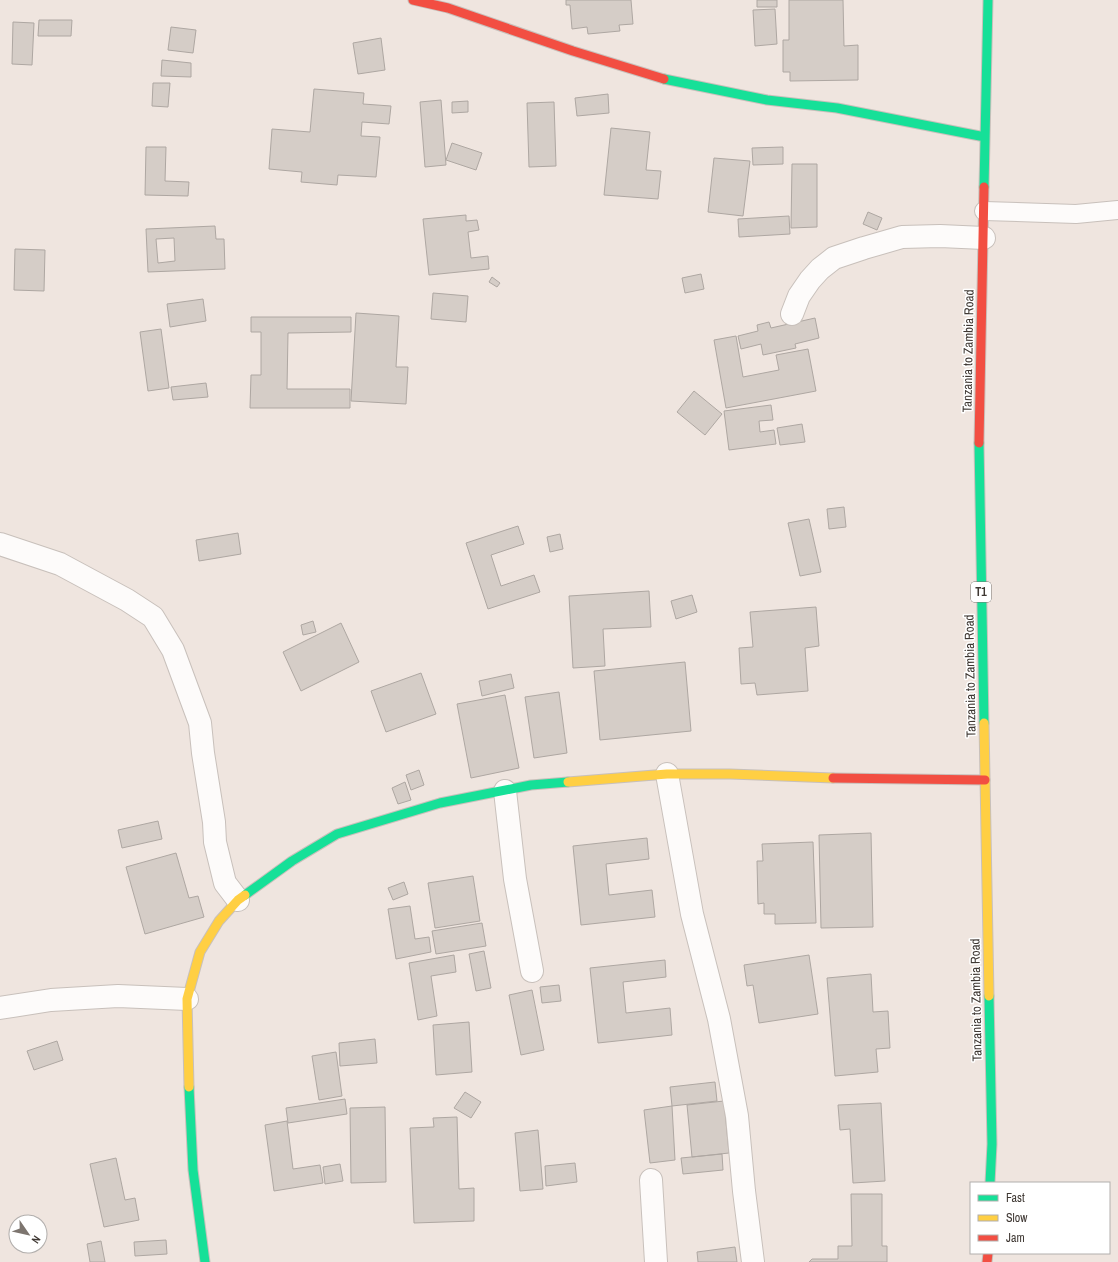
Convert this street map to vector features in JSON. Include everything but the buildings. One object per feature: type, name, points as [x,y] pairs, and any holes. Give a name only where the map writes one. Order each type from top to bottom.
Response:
[{"type":"main road","points":[[413,0],[448,8],[572,51],[656,77],[767,100],[837,108],[986,137]]},
{"type":"main road","name":"Tanzania to Zambia Road","points":[[988,0],[979,454],[992,1144],[990,1182]]},
{"type":"main road","points":[[205,1262],[193,1170],[188,1070],[187,999],[200,952],[219,921],[238,900],[292,861],[337,834],[440,803],[531,785],[667,774],[985,780]]},
{"type":"street","points":[[792,314],[799,296],[810,280],[820,269],[834,258],[902,237],[940,236],[984,238]]},
{"type":"street","points":[[0,544],[60,564],[127,600],[153,617],[173,650],[200,723],[203,753],[214,822],[215,842],[225,883],[238,900]]},
{"type":"street","points":[[667,774],[692,914],[719,1019],[737,1116],[752,1262]]},
{"type":"street","points":[[505,791],[515,879],[532,971]]},
{"type":"street","points":[[0,1008],[51,1000],[118,996],[187,999]]},
{"type":"street","points":[[651,1180],[656,1262]]},
{"type":"lane","points":[[984,211],[1076,214],[1118,210]]},
{"type":"traffic: fast","points":[[984,187],[988,0]]},
{"type":"traffic: fast","points":[[664,79],[767,100],[837,108],[985,137]]},
{"type":"traffic: fast","points":[[979,443],[984,723]]},
{"type":"traffic: fast","points":[[245,895],[292,861],[337,834],[440,803],[531,785],[568,782]]},
{"type":"traffic: fast","points":[[989,996],[992,1144],[990,1182]]},
{"type":"traffic: fast","points":[[189,1087],[193,1170],[205,1262]]},
{"type":"traffic: slow","points":[[984,723],[989,996]]},
{"type":"traffic: slow","points":[[568,782],[667,774],[730,774],[833,778]]},
{"type":"traffic: slow","points":[[189,1087],[187,999],[200,952],[219,921],[238,900],[245,895]]},
{"type":"traffic: jam","points":[[413,0],[448,8],[573,51],[664,79]]},
{"type":"traffic: jam","points":[[979,443],[984,187]]},
{"type":"traffic: jam","points":[[833,778],[985,780]]},
{"type":"traffic: jam","points":[[987,1262],[988,1254]]}]
